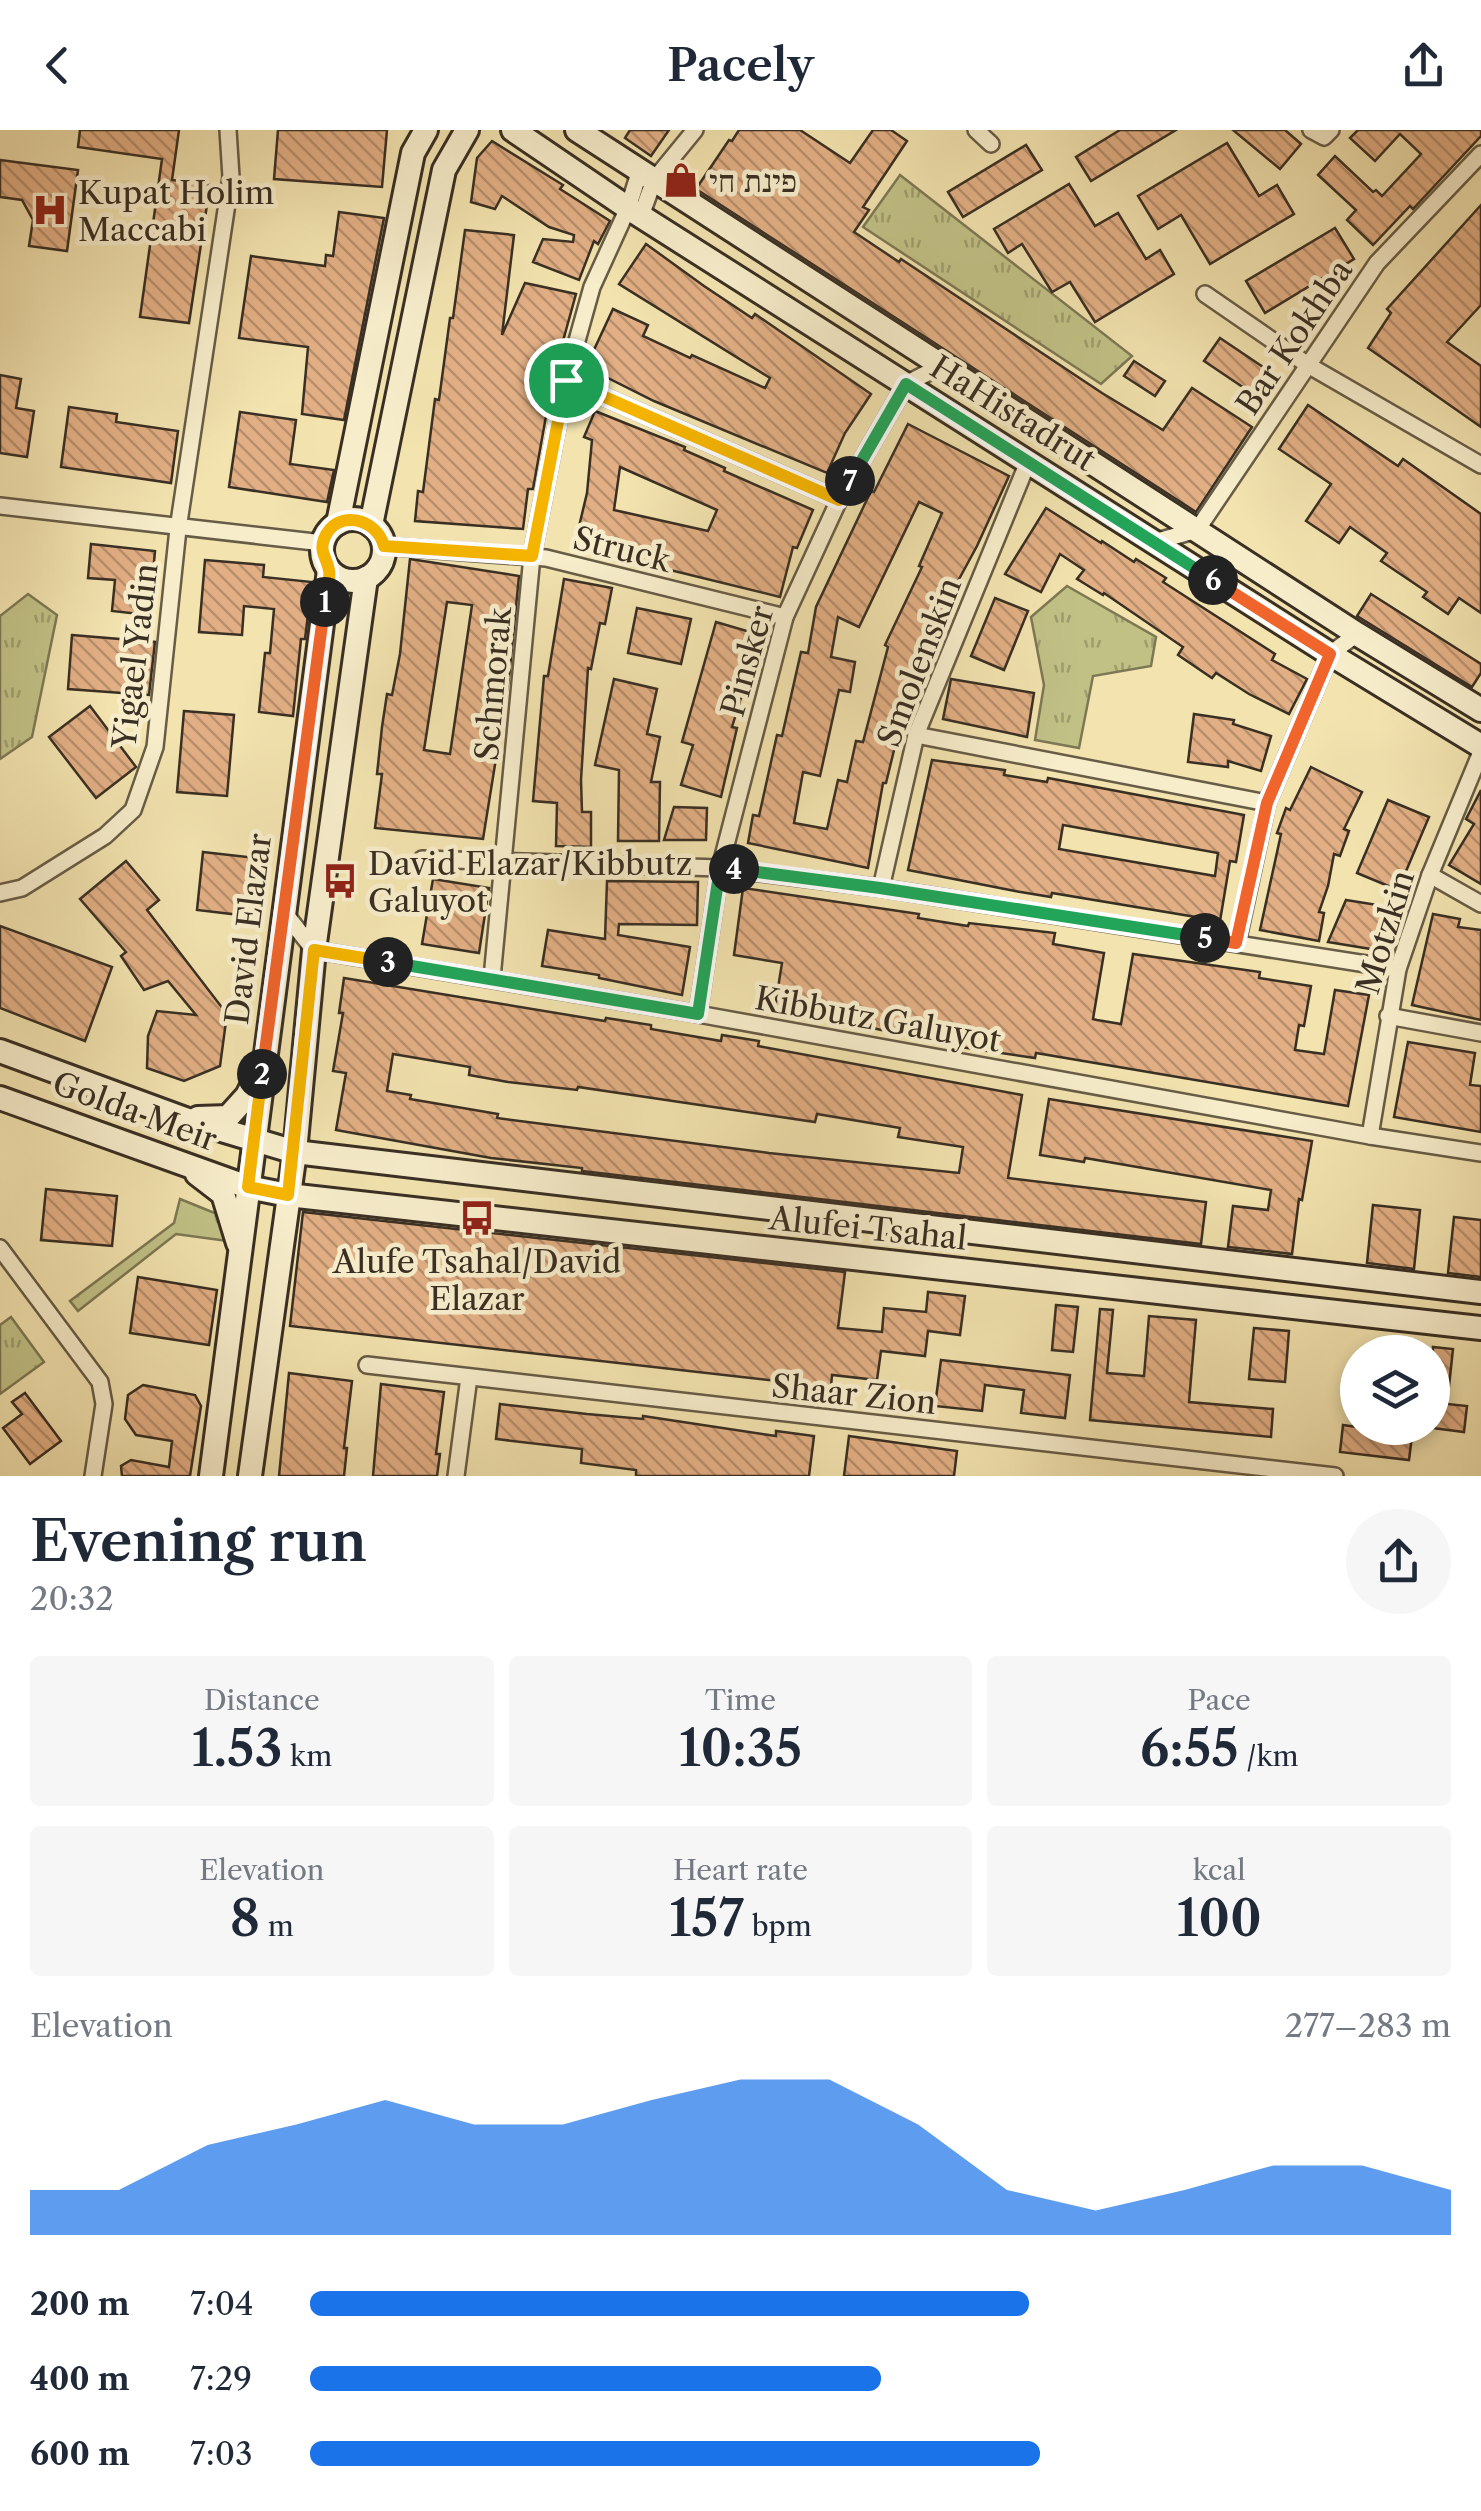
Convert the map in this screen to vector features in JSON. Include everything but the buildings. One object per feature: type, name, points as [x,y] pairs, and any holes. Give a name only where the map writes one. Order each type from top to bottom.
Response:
[{"type":"street","name":"Yigael Yadin","points":[[0,893],[22,888],[106,836],[132,810],[155,747],[178,528],[231,176],[228,130]]},
{"type":"street","points":[[338,523],[413,152],[424,130]]},
{"type":"street","points":[[371,525],[444,170],[467,130]]},
{"type":"street","name":"HaHistadrut","points":[[513,130],[634,212],[1481,749]]},
{"type":"street","name":"HaHistadrut","points":[[578,130],[1356,634],[1481,710]]},
{"type":"street","points":[[647,175],[695,130]]},
{"type":"street","points":[[976,130],[991,144]]},
{"type":"street","name":"Bar Kokhba","points":[[1198,530],[1378,263],[1481,154]]},
{"type":"street","name":"Schmorak","points":[[492,978],[532,556],[566,380],[592,286],[634,212],[647,175]]},
{"type":"street","points":[[1205,294],[1308,365],[1481,465]]},
{"type":"street","points":[[906,384],[941,366]]},
{"type":"street","points":[[566,380],[839,500]]},
{"type":"street","name":"Pinsker","points":[[698,1014],[720,868],[785,617],[839,500],[906,384]]},
{"type":"street","name":"Smolenskin","points":[[880,888],[916,735],[1028,462]]},
{"type":"street","points":[[0,506],[323,543],[331,528],[354,519],[371,525],[382,538],[380,565],[366,578],[346,580],[329,570]]},
{"type":"street","points":[[1154,542],[1198,530]]},
{"type":"street","name":"David Elazar","points":[[211,1476],[329,570],[323,543]]},
{"type":"street","name":"Struck","points":[[384,546],[532,556],[785,617]]},
{"type":"street","points":[[250,1476],[294,1152],[314,950],[366,578]]},
{"type":"street","points":[[1236,943],[1267,803],[1330,654],[1356,634]]},
{"type":"street","points":[[916,735],[1267,803]]},
{"type":"street","name":"Motzkin","points":[[1370,1136],[1398,970],[1430,875],[1481,749]]},
{"type":"street","points":[[422,859],[720,868],[880,888],[1398,970]]},
{"type":"street","points":[[1430,875],[1481,904]]},
{"type":"street","points":[[283,911],[314,950]]},
{"type":"street","name":"Kibbutz Galuyot","points":[[314,950],[1481,1153]]},
{"type":"street","points":[[1388,1016],[1481,1034]]},
{"type":"street","name":"Golda Meir","points":[[0,1051],[253,1141]]},
{"type":"street","points":[[185,1118],[228,1117],[247,1096],[264,1061]]},
{"type":"street","name":"Golda Meir","points":[[0,1098],[248,1187]]},
{"type":"street","name":"Alufei Tsahal","points":[[253,1141],[294,1152],[1481,1292]]},
{"type":"street","points":[[179,1160],[223,1194],[240,1250]]},
{"type":"street","name":"Alufei Tsahal","points":[[248,1187],[288,1195],[1481,1328]]},
{"type":"street","points":[[0,1248],[100,1382],[104,1404],[93,1476]]},
{"type":"street","name":"Shaar Zion","points":[[367,1365],[1335,1476]]},
{"type":"street","points":[[456,1476],[469,1378]]},
{"type":"green space","points":[[900,175],[1132,356],[1101,384],[863,227]]},
{"type":"green space","points":[[1067,586],[1156,637],[1151,666],[1093,676],[1079,748],[1035,740],[1044,685],[1031,617]]},
{"type":"green space","points":[[28,594],[57,615],[32,737],[0,759],[0,616]]},
{"type":"green space","points":[[180,1199],[227,1218],[235,1242],[176,1234],[78,1311],[70,1301],[174,1223]]},
{"type":"green space","points":[[11,1317],[44,1362],[0,1394],[0,1325]]},
{"type":"place","name":"פינת חי","points":[[681,180]]},
{"type":"place","name":"Kupat Holim Maccabi","points":[[50,210]]},
{"type":"place","name":"David Elazar/Kibbutz Galuyot","points":[[340,881]]},
{"type":"place","name":"Alufe Tsahal/David Elazar","points":[[477,1218]]},
{"type":"route","points":[[566,380],[839,500],[906,384],[1330,654],[1267,803],[1236,943],[880,888],[720,868],[698,1014],[314,950],[288,1195],[248,1187],[329,570],[322,552],[326,535],[338,523],[354,519],[371,525],[384,546],[532,556],[566,380]]}]
